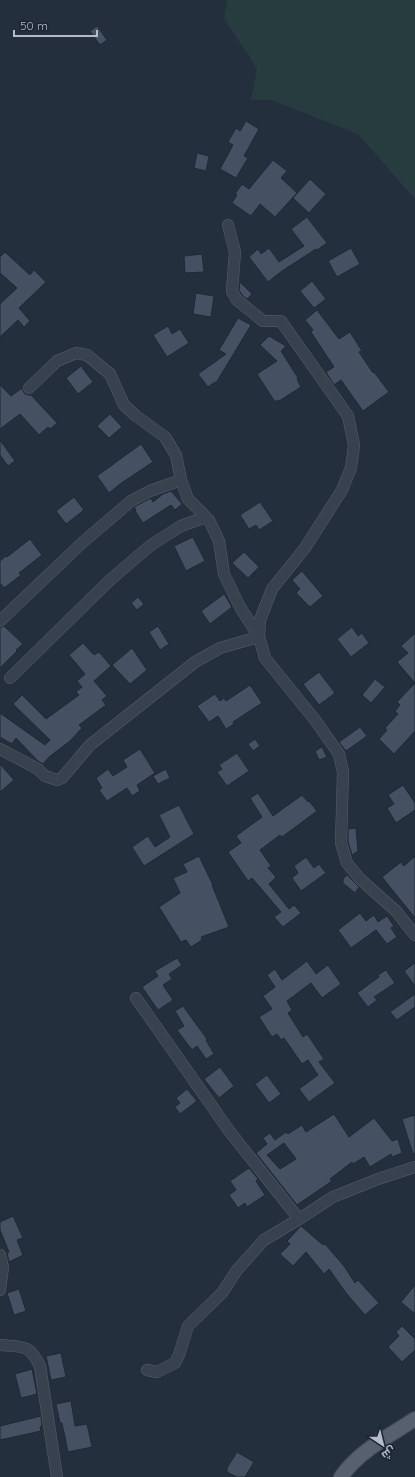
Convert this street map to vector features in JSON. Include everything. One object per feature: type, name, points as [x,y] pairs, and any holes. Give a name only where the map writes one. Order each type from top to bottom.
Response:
[{"type":"main road","points":[[341,1477],[355,1461],[369,1449],[415,1419]]},
{"type":"street","points":[[228,224],[235,252],[232,290],[236,299],[262,321],[281,321],[348,416],[354,445],[351,468],[342,490],[305,548],[272,589],[260,620],[259,637]]},
{"type":"street","points":[[29,388],[57,361],[76,353],[87,355],[110,374],[124,405],[136,416],[165,437],[176,456],[181,480],[188,499],[206,517],[219,541],[224,574],[240,607],[259,637],[266,658],[315,720],[339,754],[343,772],[341,843],[347,863],[360,879],[396,911],[415,935]]},
{"type":"street","points":[[0,621],[83,542],[131,502],[150,491],[181,480]]},
{"type":"street","points":[[10,678],[110,580],[151,545],[181,526],[206,517]]},
{"type":"street","points":[[0,749],[38,769],[44,776],[57,780],[62,778],[90,745],[195,662],[220,648],[259,637]]},
{"type":"street","points":[[136,998],[230,1132],[298,1219]]},
{"type":"street","points":[[147,1370],[157,1372],[175,1362],[179,1355],[188,1326],[222,1293],[237,1270],[264,1240],[333,1197],[378,1179],[415,1167]]},
{"type":"street","points":[[0,1255],[3,1267],[0,1290]]},
{"type":"street","points":[[0,1345],[25,1347],[34,1355],[40,1366],[57,1477]]},
{"type":"green space","points":[[227,0],[415,0],[415,199],[358,134],[271,100],[251,100],[257,70],[224,19]]},
{"type":"building","points":[[97,26],[107,40],[100,45],[90,31]]},
{"type":"building","points":[[246,121],[259,129],[244,156],[248,158],[236,178],[220,169],[233,145],[228,142],[236,128],[240,131]]},
{"type":"building","points":[[197,153],[209,156],[206,171],[194,168]]},
{"type":"building","points":[[273,160],[287,171],[281,178],[297,193],[275,217],[260,204],[251,216],[232,203],[237,195],[235,194],[242,184],[249,189]]},
{"type":"building","points":[[310,179],[326,194],[309,213],[293,198]]},
{"type":"building","points":[[307,217],[327,243],[282,271],[268,282],[249,257],[258,249],[261,254],[269,248],[279,262],[304,246],[291,229]]},
{"type":"building","points":[[351,248],[360,264],[337,277],[328,261]]},
{"type":"building","points":[[5,252],[30,275],[34,270],[46,282],[19,308],[30,321],[24,327],[18,320],[0,337],[0,304],[17,288],[0,273],[0,257]]},
{"type":"building","points":[[202,254],[204,272],[185,273],[184,256]]},
{"type":"building","points":[[312,281],[326,299],[314,308],[300,291]]},
{"type":"building","points":[[240,282],[252,294],[247,299],[239,290]]},
{"type":"building","points":[[196,293],[214,296],[211,317],[193,314]]},
{"type":"building","points":[[317,310],[339,339],[350,332],[362,351],[359,352],[373,373],[374,372],[389,392],[363,411],[341,380],[334,385],[326,372],[334,367],[311,332],[313,330],[305,320]]},
{"type":"building","points":[[238,318],[251,325],[216,383],[215,382],[208,387],[198,374],[226,354],[219,350]]},
{"type":"building","points":[[168,326],[172,334],[180,329],[189,343],[167,357],[153,335]]},
{"type":"building","points":[[269,336],[286,346],[281,351],[298,378],[297,379],[301,387],[275,402],[257,374],[277,361],[260,345]]},
{"type":"building","points":[[81,366],[93,382],[78,394],[66,378]]},
{"type":"building","points":[[0,385],[11,396],[22,388],[24,393],[31,395],[57,423],[50,429],[48,427],[39,435],[20,414],[0,429]]},
{"type":"building","points":[[110,414],[122,427],[109,438],[97,426]]},
{"type":"building","points":[[0,440],[15,461],[8,466],[0,455]]},
{"type":"building","points":[[141,444],[153,462],[109,493],[97,476]]},
{"type":"building","points":[[171,491],[182,504],[175,510],[171,505],[143,523],[134,507],[151,498],[153,502],[163,494]]},
{"type":"building","points":[[74,497],[84,510],[66,524],[56,511]]},
{"type":"building","points":[[260,502],[273,521],[259,530],[256,525],[249,529],[240,515]]},
{"type":"building","points":[[193,537],[205,561],[186,571],[174,546]]},
{"type":"building","points":[[30,539],[42,555],[19,573],[21,575],[4,588],[0,583],[0,561]]},
{"type":"building","points":[[244,552],[259,567],[248,578],[232,563]]},
{"type":"building","points":[[302,571],[323,596],[310,607],[296,593],[300,589],[292,580]]},
{"type":"building","points":[[224,594],[232,607],[210,624],[201,611]]},
{"type":"building","points":[[138,597],[144,604],[137,610],[131,603]]},
{"type":"building","points":[[4,626],[23,644],[0,668],[0,628]]},
{"type":"building","points":[[158,626],[169,644],[160,650],[149,632]]},
{"type":"building","points":[[352,627],[358,636],[362,633],[369,643],[351,657],[337,639]]},
{"type":"building","points":[[415,633],[415,683],[397,662],[408,653],[401,646]]},
{"type":"building","points":[[83,643],[94,655],[99,652],[111,666],[94,681],[107,696],[102,700],[106,705],[79,725],[82,728],[70,741],[49,757],[43,764],[38,761],[16,738],[12,744],[0,737],[0,713],[45,745],[50,740],[13,704],[22,695],[46,719],[79,695],[76,692],[82,687],[77,681],[85,674],[69,655]]},
{"type":"building","points":[[132,648],[147,670],[130,684],[112,665]]},
{"type":"building","points":[[319,672],[335,693],[319,705],[303,684]]},
{"type":"building","points":[[375,679],[385,687],[371,703],[362,695]]},
{"type":"building","points":[[415,683],[415,731],[394,754],[379,739],[387,730],[385,728],[398,714],[395,711],[400,705],[397,702]]},
{"type":"building","points":[[250,685],[262,703],[233,722],[234,724],[226,729],[218,716],[209,722],[197,706],[215,694],[220,701],[224,698],[226,701]]},
{"type":"building","points":[[360,727],[367,736],[346,751],[339,742]]},
{"type":"building","points":[[255,739],[260,746],[253,751],[248,744]]},
{"type":"building","points":[[322,747],[327,757],[319,760],[315,751]]},
{"type":"building","points":[[140,749],[155,773],[137,785],[140,791],[132,796],[127,788],[107,801],[99,790],[102,788],[96,778],[108,769],[113,776],[127,767],[123,760]]},
{"type":"building","points":[[237,753],[249,771],[227,786],[217,772],[222,769],[219,765]]},
{"type":"building","points":[[0,764],[14,780],[0,792]]},
{"type":"building","points":[[166,769],[170,778],[158,784],[153,776]]},
{"type":"building","points":[[403,785],[415,803],[415,810],[396,823],[387,808],[394,804],[388,795]]},
{"type":"building","points":[[258,793],[273,816],[302,795],[317,811],[282,837],[280,835],[260,850],[271,866],[268,868],[276,877],[269,884],[289,909],[294,905],[301,913],[283,927],[274,917],[281,912],[252,878],[248,881],[228,852],[241,843],[236,836],[262,817],[250,798]]},
{"type":"building","points":[[179,805],[194,834],[144,866],[132,847],[148,836],[155,847],[170,837],[159,815]]},
{"type":"building","points":[[356,828],[358,851],[352,855],[348,842],[348,829]]},
{"type":"building","points":[[199,856],[213,885],[229,927],[201,937],[202,940],[191,947],[186,940],[181,942],[159,907],[180,893],[173,878],[187,872],[183,864]]},
{"type":"building","points":[[415,856],[415,918],[382,877],[401,862],[404,866]]},
{"type":"building","points":[[306,857],[314,868],[319,864],[326,873],[301,891],[292,878],[298,873],[294,866]]},
{"type":"building","points":[[347,875],[359,887],[355,893],[343,883],[343,879]]},
{"type":"building","points":[[360,913],[366,921],[374,915],[378,922],[387,916],[394,926],[391,928],[397,937],[387,944],[376,930],[351,948],[338,930]]},
{"type":"building","points":[[177,958],[182,965],[169,974],[172,979],[163,985],[173,1000],[158,1010],[142,987],[158,976],[155,971]]},
{"type":"building","points":[[307,961],[316,974],[328,965],[341,984],[322,998],[311,983],[287,1001],[292,1010],[288,1013],[303,1037],[307,1034],[324,1059],[319,1062],[335,1083],[309,1102],[299,1089],[318,1075],[308,1060],[302,1064],[284,1038],[281,1040],[277,1034],[272,1037],[259,1017],[272,1009],[263,996],[275,987],[267,975],[275,969],[282,980]]},
{"type":"building","points":[[415,963],[415,986],[404,971]]},
{"type":"building","points":[[386,970],[395,983],[374,997],[377,1000],[368,1007],[357,993]]},
{"type":"building","points":[[415,994],[415,1007],[397,1020],[390,1012]]},
{"type":"building","points":[[183,1006],[207,1039],[206,1040],[214,1054],[206,1059],[197,1046],[192,1050],[177,1030],[184,1026],[175,1011]]},
{"type":"building","points":[[220,1067],[234,1086],[219,1098],[204,1079]]},
{"type":"building","points":[[267,1075],[281,1094],[269,1103],[255,1084]]},
{"type":"building","points":[[187,1089],[197,1101],[180,1114],[175,1107],[180,1103],[176,1098]]},
{"type":"building","points":[[334,1114],[349,1137],[374,1118],[392,1141],[398,1139],[402,1153],[392,1157],[391,1154],[370,1167],[364,1157],[353,1164],[352,1162],[330,1179],[332,1181],[297,1205],[256,1153],[267,1144],[263,1138],[270,1133],[275,1140],[286,1132],[288,1134],[302,1125],[306,1132]],"holes":[[[284,1143],[296,1159],[280,1169],[267,1155]]]},
{"type":"building","points":[[415,1115],[415,1153],[413,1154],[402,1119]]},
{"type":"building","points":[[249,1168],[258,1179],[256,1181],[265,1195],[247,1207],[245,1203],[238,1208],[229,1195],[236,1190],[230,1181]]},
{"type":"building","points":[[13,1216],[23,1238],[17,1240],[23,1255],[9,1262],[7,1253],[9,1252],[0,1230],[0,1222]]},
{"type":"building","points":[[301,1226],[323,1245],[325,1244],[344,1266],[355,1283],[358,1280],[379,1303],[365,1315],[346,1293],[329,1269],[324,1274],[306,1252],[293,1266],[280,1254],[290,1244],[287,1241]]},
{"type":"building","points":[[415,1285],[415,1314],[401,1302]]},
{"type":"building","points":[[19,1289],[26,1311],[14,1315],[7,1293]]},
{"type":"building","points":[[402,1326],[415,1339],[415,1350],[402,1362],[388,1347],[399,1336],[396,1332]]},
{"type":"building","points":[[61,1353],[66,1377],[51,1380],[46,1356]]},
{"type":"building","points":[[32,1369],[37,1394],[21,1398],[15,1374]]},
{"type":"building","points":[[71,1401],[75,1426],[87,1424],[92,1447],[68,1452],[62,1423],[60,1423],[56,1404]]},
{"type":"building","points":[[41,1416],[41,1431],[0,1440],[0,1426]]},
{"type":"building","points":[[237,1452],[254,1462],[245,1477],[237,1477],[227,1472],[227,1468]]}]
